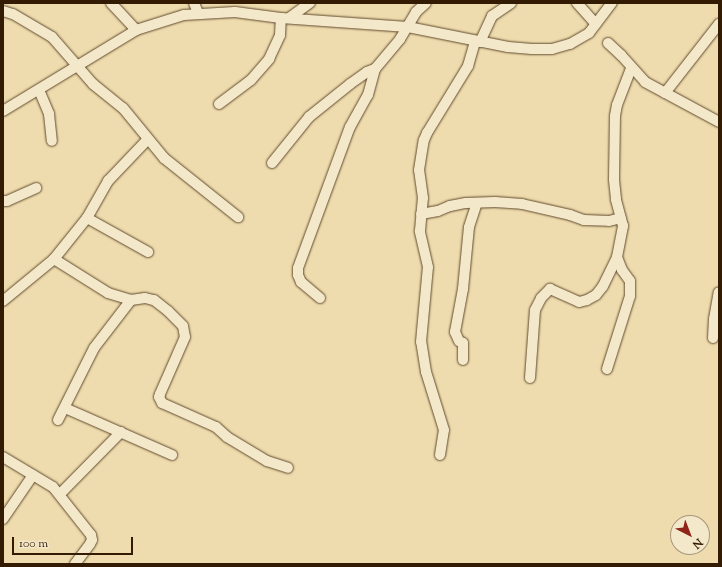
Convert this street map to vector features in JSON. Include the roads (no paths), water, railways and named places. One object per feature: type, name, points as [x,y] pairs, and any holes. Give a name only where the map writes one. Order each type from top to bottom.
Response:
[{"type":"street","points":[[111,3],[136,30]]},
{"type":"street","points":[[194,3],[198,13]]},
{"type":"street","points":[[219,104],[251,80],[269,59],[280,35],[285,18],[310,3]]},
{"type":"street","points":[[320,298],[301,282],[298,275],[298,268],[350,127],[368,95],[375,69],[408,28],[416,12],[426,3]]},
{"type":"street","points":[[440,454],[444,430],[426,372],[421,342],[428,267],[420,231],[423,198],[419,173],[424,140],[468,66],[478,41],[492,16],[511,3]]},
{"type":"street","points":[[578,3],[596,24]]},
{"type":"street","points":[[3,111],[136,30],[184,15],[235,12],[285,18],[408,28],[508,47],[552,49],[570,44],[589,33],[612,3]]},
{"type":"street","points":[[3,10],[13,14],[52,37],[93,84],[123,108],[136,122],[147,140],[164,158],[238,216]]},
{"type":"street","points":[[665,93],[719,24]]},
{"type":"street","points":[[608,43],[621,55],[644,82],[719,122]]},
{"type":"street","points":[[530,378],[535,310],[540,298],[550,289],[579,302],[587,300],[596,295],[603,286],[617,257],[623,226],[616,199],[614,179],[615,116],[617,105],[631,68]]},
{"type":"street","points":[[272,163],[309,117],[350,84],[367,72],[375,69]]},
{"type":"street","points":[[39,90],[49,114],[52,141]]},
{"type":"street","points":[[3,301],[54,259],[87,218],[108,182],[147,140]]},
{"type":"street","points":[[3,201],[7,201],[36,188]]},
{"type":"street","points":[[421,214],[438,211],[461,204],[512,202],[570,215],[584,220],[609,221],[621,218]]},
{"type":"street","points":[[463,360],[463,343],[459,341],[455,332],[463,289],[469,227],[477,204]]},
{"type":"street","points":[[87,218],[148,252]]},
{"type":"street","points":[[607,369],[630,296],[630,281],[622,270],[617,257]]},
{"type":"street","points":[[54,259],[108,293],[131,300],[145,298],[154,300],[168,311],[184,329],[183,342],[159,397],[162,403],[216,428],[267,461],[288,468]]},
{"type":"street","points":[[713,338],[714,319],[719,292]]},
{"type":"street","points":[[58,420],[94,348],[131,300]]},
{"type":"street","points":[[65,408],[172,455]]},
{"type":"street","points":[[60,494],[121,432]]},
{"type":"street","points":[[3,458],[54,487],[91,535],[92,540],[90,544],[75,564]]},
{"type":"street","points":[[3,519],[33,475]]}]
